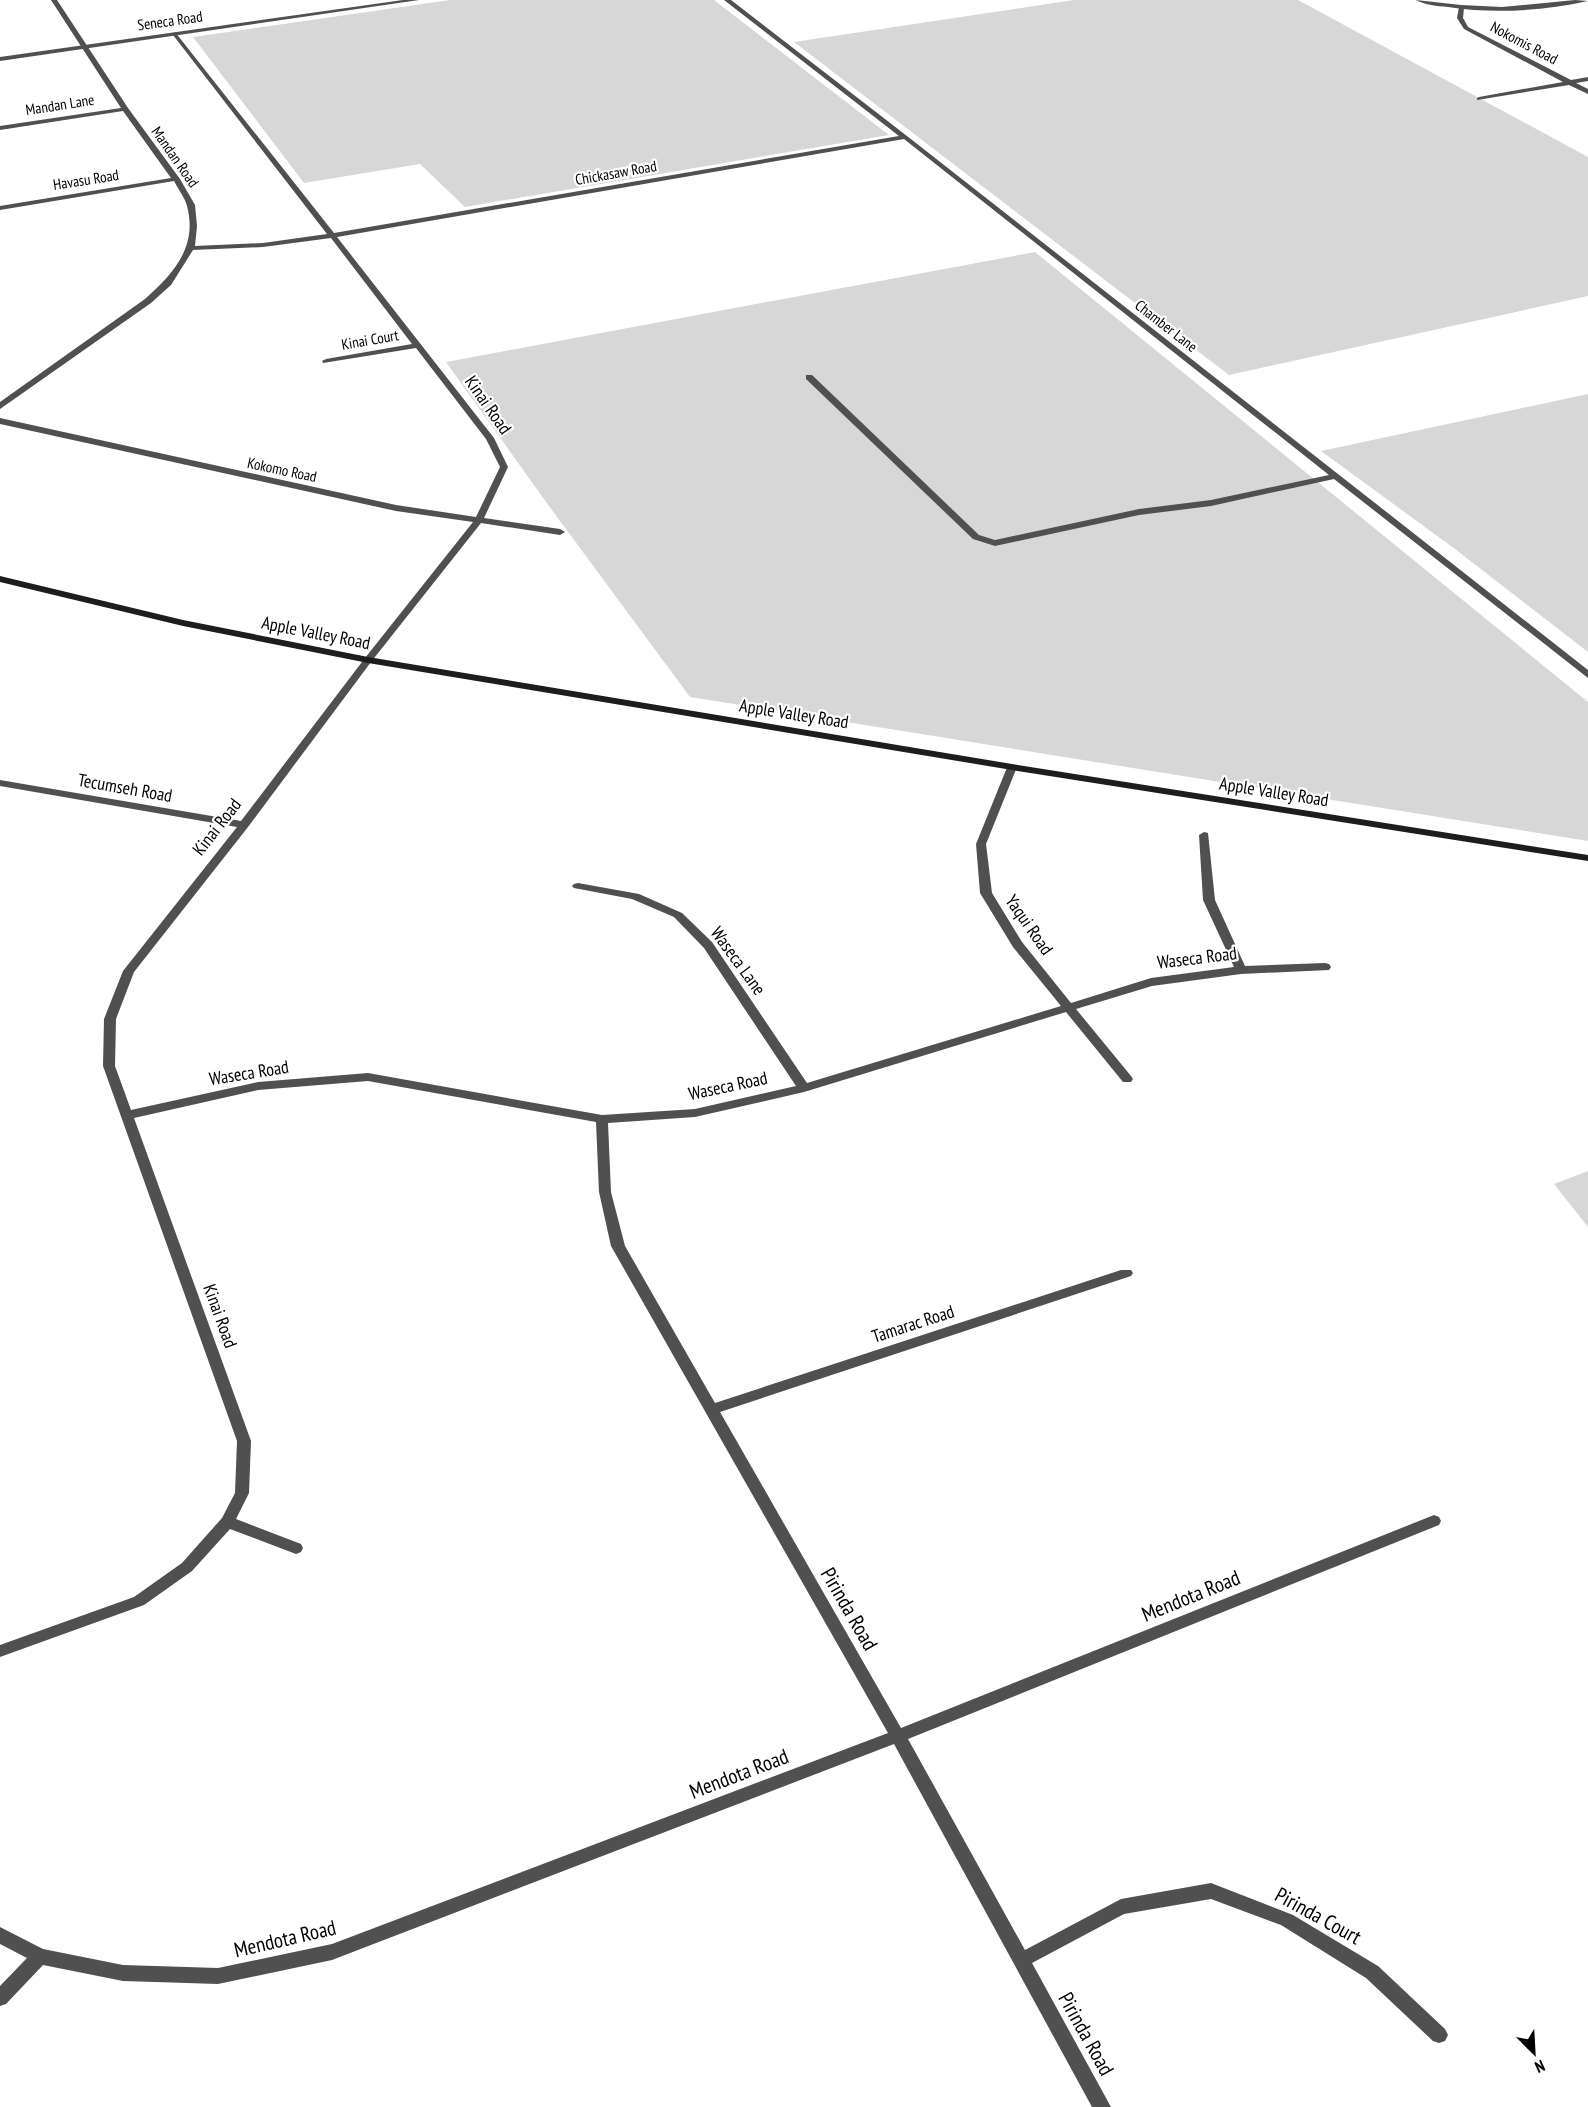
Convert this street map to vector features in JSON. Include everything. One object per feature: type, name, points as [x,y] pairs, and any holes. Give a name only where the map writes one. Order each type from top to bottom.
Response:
[{"type":"main road","name":"Apple Valley Road","points":[[0,579],[183,623],[368,660],[1012,767],[1588,858]]},
{"type":"street","name":"Mandan Road","points":[[54,0],[125,109],[176,179],[191,205],[193,226],[191,248]]},
{"type":"street","name":"Seneca Road","points":[[0,59],[416,0]]},
{"type":"street","name":"Chamber Lane","points":[[727,0],[905,137],[1588,675]]},
{"type":"street","points":[[1419,0],[1461,8],[1518,10],[1586,0]]},
{"type":"street","name":"Nokomis Road","points":[[1461,8],[1460,18],[1466,28],[1588,92]]},
{"type":"street","name":"Kinai Road","points":[[0,1651],[139,1601],[187,1567],[227,1522],[242,1493],[244,1441],[109,1066],[110,1018],[129,970],[479,520],[504,467],[490,438],[176,34]]},
{"type":"street","points":[[1479,99],[1588,79]]},
{"type":"street","name":"Mandan Lane","points":[[0,128],[125,109]]},
{"type":"street","name":"Chickasaw Road","points":[[332,236],[905,137]]},
{"type":"street","name":"Havasu Road","points":[[0,208],[176,179]]},
{"type":"street","points":[[0,406],[148,301],[168,283],[191,248],[263,245],[332,236]]},
{"type":"street","name":"Kinai Court","points":[[326,361],[419,345]]},
{"type":"street","points":[[810,377],[976,537],[994,543],[1139,512],[1211,503],[1336,476]]},
{"type":"street","name":"Kokomo Road","points":[[0,421],[385,506],[560,532]]},
{"type":"street","name":"Yaqui Road","points":[[1012,767],[981,844],[986,893],[1017,944],[1127,1079]]},
{"type":"street","name":"Tecumseh Road","points":[[0,783],[244,825]]},
{"type":"street","points":[[1204,835],[1209,900],[1241,970]]},
{"type":"street","name":"Waseca Lane","points":[[578,886],[635,896],[678,915],[708,945],[804,1088]]},
{"type":"street","name":"Waseca Road","points":[[128,1115],[258,1086],[368,1077],[602,1119],[695,1113],[804,1088],[1151,982],[1241,970],[1325,967]]},
{"type":"street","name":"Pirinda Road","points":[[602,1119],[605,1192],[618,1246],[898,1736],[1102,2107]]},
{"type":"street","name":"Tamarac Road","points":[[710,1410],[1126,1273]]},
{"type":"street","name":"Mendota Road","points":[[0,1935],[40,1956],[123,1973],[218,1976],[332,1952],[898,1736],[1434,1521]]},
{"type":"street","points":[[227,1522],[296,1548]]},
{"type":"street","name":"Pirinda Court","points":[[1022,1960],[1121,1907],[1211,1891],[1287,1920],[1372,1972],[1439,2035]]},
{"type":"street","points":[[0,1998],[40,1956]]},
{"type":"shaded area","points":[[450,0],[714,0],[889,135],[465,207],[420,164],[304,183],[193,37]]},
{"type":"shaded area","points":[[1074,0],[1298,0],[1588,157],[1588,296],[1229,375],[794,42]]},
{"type":"shaded area","points":[[1035,252],[1588,702],[1588,841],[690,697],[446,362]]},
{"type":"shaded area","points":[[1588,394],[1588,652],[1455,549],[1321,451]]},
{"type":"shaded area","points":[[1588,1171],[1588,1227],[1554,1184]]}]
